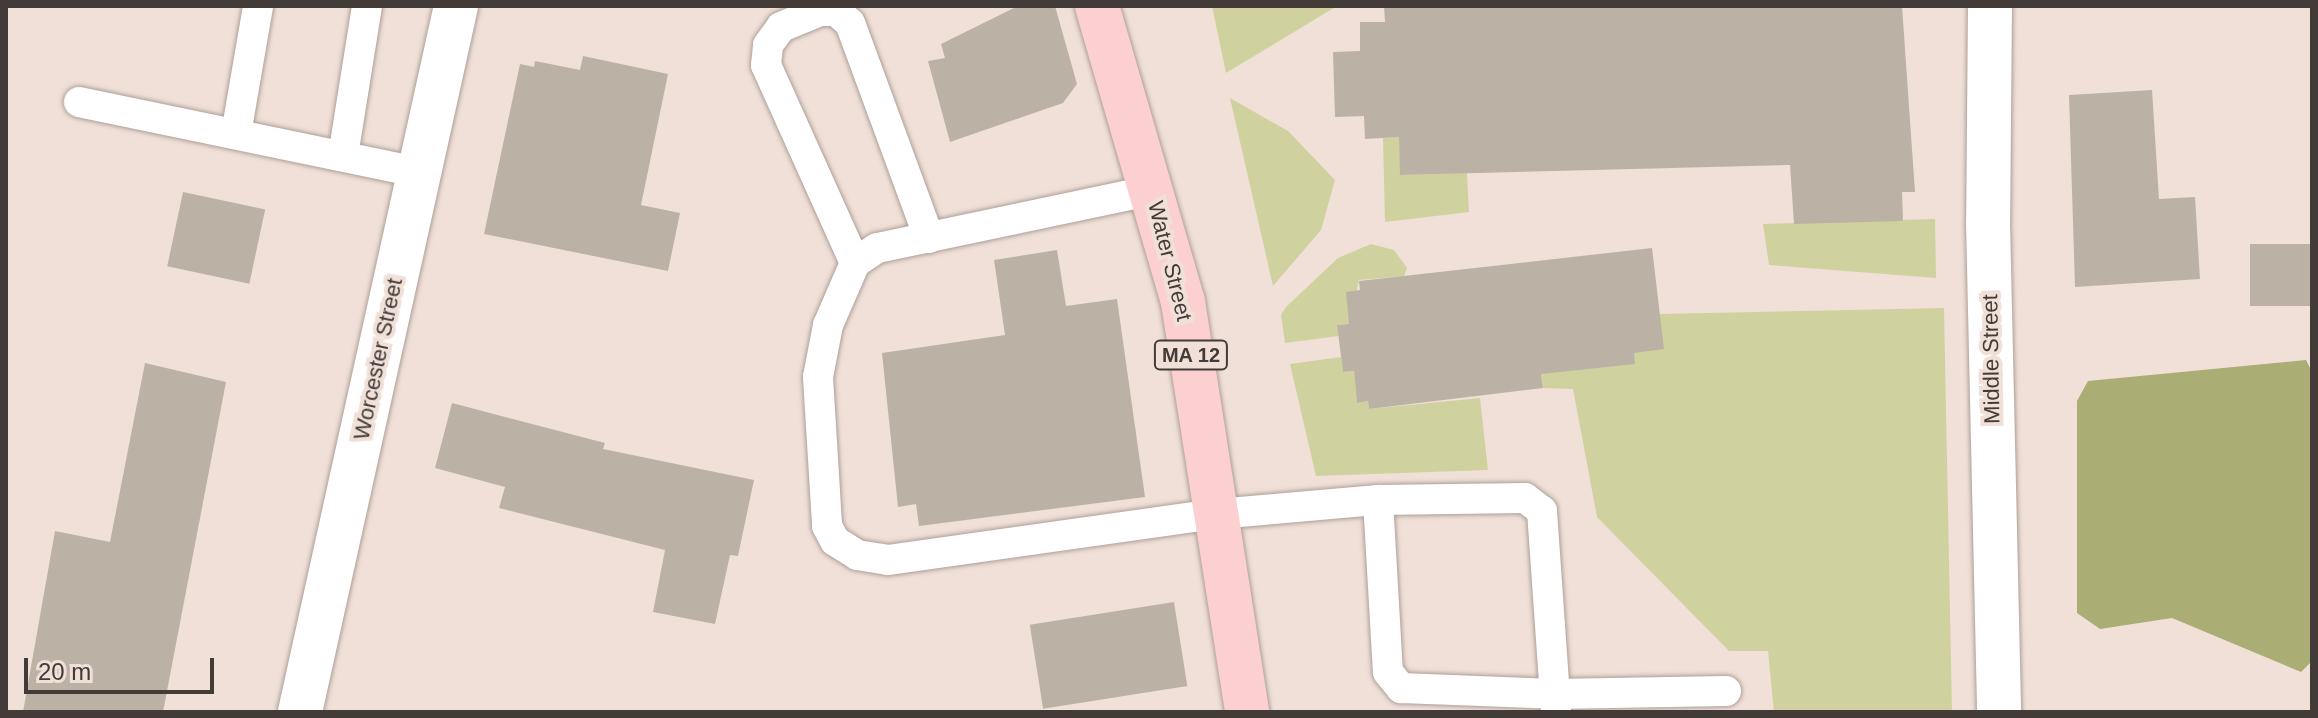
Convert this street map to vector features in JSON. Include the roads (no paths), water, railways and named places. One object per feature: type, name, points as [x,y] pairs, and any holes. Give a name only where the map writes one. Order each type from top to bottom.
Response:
[{"type":"highway","name":"Water Street","points":[[1097,6],[1153,190],[1183,302],[1247,712]]},
{"type":"street","name":"Worcester Street","points":[[300,712],[456,6]]},
{"type":"street","name":"Middle Street","points":[[1990,6],[1988,222],[1999,712]]},
{"type":"lane","points":[[236,134],[258,6]]},
{"type":"lane","points":[[343,156],[367,6]]},
{"type":"lane","points":[[855,263],[766,65],[768,45],[781,27],[820,11],[836,11],[850,23],[929,238]]},
{"type":"lane","points":[[79,102],[418,172]]},
{"type":"lane","points":[[1153,190],[877,248],[855,263],[828,325],[818,377],[827,526],[846,549],[888,560],[1217,514],[1378,500],[1500,494],[1535,503],[1542,511],[1555,703]]},
{"type":"lane","points":[[1378,500],[1392,680],[1414,693],[1555,703],[1726,691]]}]
